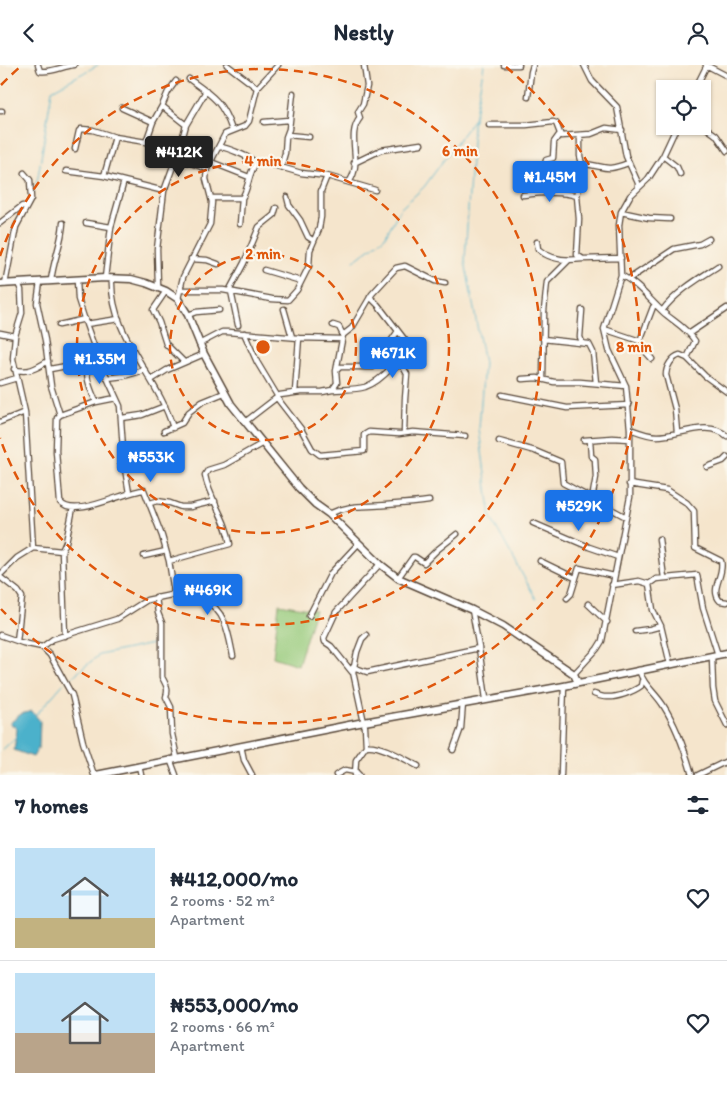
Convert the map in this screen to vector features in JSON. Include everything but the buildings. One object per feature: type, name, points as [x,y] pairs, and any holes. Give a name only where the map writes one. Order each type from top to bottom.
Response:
[{"type":"street","points":[[38,65],[40,71],[44,72],[74,65]]},
{"type":"street","points":[[227,65],[257,88]]},
{"type":"street","points":[[178,299],[184,277],[210,224],[212,208],[206,179],[207,169],[225,134],[244,126],[249,121],[257,88],[278,65]]},
{"type":"street","points":[[349,182],[353,175],[356,159],[354,130],[360,118],[358,112],[363,104],[367,86],[364,65]]},
{"type":"street","points":[[504,65],[519,65]]},
{"type":"street","points":[[528,97],[530,72],[533,65]]},
{"type":"street","points":[[584,65],[592,81],[617,107],[628,163],[638,183],[638,188]]},
{"type":"street","points":[[699,80],[706,65],[727,75]]},
{"type":"street","points":[[189,79],[220,103],[232,130]]},
{"type":"street","points":[[75,149],[81,129],[146,142],[153,121],[176,81]]},
{"type":"street","points":[[158,286],[157,249],[164,191],[177,158],[186,125],[206,91]]},
{"type":"street","points":[[282,167],[293,93]]},
{"type":"street","points":[[162,106],[186,125]]},
{"type":"street","points":[[122,108],[153,121]]},
{"type":"street","points":[[264,122],[290,120]]},
{"type":"street","points":[[490,125],[556,123],[559,135],[554,142],[553,158],[546,160],[542,178]]},
{"type":"street","points":[[559,135],[561,137],[591,134],[606,128],[622,130]]},
{"type":"street","points":[[711,131],[716,135],[727,151]]},
{"type":"street","points":[[288,135],[309,137]]},
{"type":"street","points":[[580,135],[582,175],[578,196],[577,255],[583,259]]},
{"type":"street","points":[[574,674],[602,641],[630,497],[629,405],[626,386],[609,350],[604,329],[621,275],[619,225],[621,212],[630,196],[648,179],[663,156],[673,135]]},
{"type":"street","points":[[104,176],[115,137]]},
{"type":"street","points":[[354,163],[381,150],[421,145]]},
{"type":"street","points":[[219,147],[225,147],[252,159],[256,163],[265,163],[301,173],[327,176],[375,190]]},
{"type":"street","points":[[663,156],[677,167],[680,174]]},
{"type":"street","points":[[177,158],[207,169]]},
{"type":"street","points":[[211,162],[249,177]]},
{"type":"street","points":[[240,224],[242,198],[246,193],[249,177],[256,163]]},
{"type":"street","points":[[582,164],[615,169],[628,163]]},
{"type":"street","points":[[66,171],[104,176],[164,191]]},
{"type":"street","points":[[24,173],[30,180],[31,199],[14,235],[2,284],[78,279],[131,279],[158,286],[178,299],[188,315],[204,355],[231,404],[299,488],[380,564],[398,578],[472,610],[503,626],[574,674],[578,683]]},
{"type":"street","points":[[180,290],[230,291],[288,300],[298,289],[309,265],[310,250],[319,229],[321,217],[321,191],[327,176]]},
{"type":"street","points":[[124,181],[111,227],[108,278],[112,301],[126,337],[165,406],[173,428]]},
{"type":"street","points":[[523,195],[566,193],[578,196]]},
{"type":"street","points":[[287,197],[289,205],[304,227],[308,237],[314,241]]},
{"type":"street","points":[[210,198],[242,198]]},
{"type":"street","points":[[0,223],[22,206],[27,206]]},
{"type":"street","points":[[238,325],[230,291],[259,227],[274,215],[276,208]]},
{"type":"street","points":[[621,212],[649,218],[670,219]]},
{"type":"street","points":[[51,281],[54,261],[61,243],[63,223]]},
{"type":"street","points":[[86,223],[111,227]]},
{"type":"street","points":[[629,279],[674,249],[700,244],[709,239]]},
{"type":"street","points":[[537,243],[538,249],[555,259],[621,258]]},
{"type":"street","points":[[192,259],[207,260],[218,264]]},
{"type":"street","points":[[543,379],[544,311],[547,282],[569,260]]},
{"type":"street","points":[[332,389],[337,383],[336,371],[343,337],[352,328],[370,297],[396,268],[405,266],[435,281],[446,283]]},
{"type":"street","points":[[662,311],[680,293],[718,266]]},
{"type":"street","points":[[264,270],[301,281]]},
{"type":"street","points":[[621,275],[629,279],[662,311],[690,333],[695,341],[687,358]]},
{"type":"street","points":[[78,279],[78,299],[85,322],[99,360],[120,406],[124,463],[129,493]]},
{"type":"street","points":[[40,282],[36,303],[50,369],[51,386],[60,415]]},
{"type":"street","points":[[18,283],[22,298],[22,313],[13,348],[14,369],[25,412],[34,548]]},
{"type":"street","points":[[166,291],[153,310],[166,344],[184,362]]},
{"type":"street","points":[[246,422],[280,395],[364,387],[377,380],[391,368],[406,347],[405,340],[370,297]]},
{"type":"street","points":[[652,359],[643,349],[640,341],[653,307],[656,305]]},
{"type":"street","points":[[690,333],[727,308]]},
{"type":"street","points":[[188,315],[196,311],[219,309]]},
{"type":"street","points":[[284,309],[292,337]]},
{"type":"street","points":[[582,311],[582,342]]},
{"type":"street","points":[[59,325],[119,319]]},
{"type":"street","points":[[333,325],[339,327],[343,337]]},
{"type":"street","points":[[604,329],[640,341]]},
{"type":"street","points":[[336,371],[340,367],[373,367],[398,331]]},
{"type":"street","points":[[199,344],[222,332],[299,338],[343,337]]},
{"type":"street","points":[[0,333],[15,336]]},
{"type":"street","points":[[244,333],[257,362],[278,398],[301,429],[312,449],[320,455],[364,451],[364,435],[369,432],[466,435]]},
{"type":"street","points":[[295,393],[299,338]]},
{"type":"street","points":[[543,339],[588,344],[593,352],[596,383]]},
{"type":"street","points":[[151,379],[184,362],[204,355]]},
{"type":"street","points":[[677,433],[675,409],[666,375],[666,370],[676,356],[680,355],[687,358],[705,376],[727,392]]},
{"type":"street","points":[[50,369],[99,360]]},
{"type":"street","points":[[14,369],[28,371],[48,361]]},
{"type":"street","points":[[90,362],[87,370],[88,377],[96,402]]},
{"type":"street","points":[[391,368],[402,365],[407,374],[404,399],[404,433]]},
{"type":"street","points":[[107,378],[124,376],[145,370]]},
{"type":"street","points":[[0,383],[17,378]]},
{"type":"street","points":[[522,379],[626,386]]},
{"type":"street","points":[[164,431],[182,423],[189,412],[202,402],[224,393]]},
{"type":"street","points":[[502,395],[567,408],[629,405]]},
{"type":"street","points":[[116,397],[60,415],[56,421],[55,436],[60,502],[73,508],[86,507],[144,490],[169,561],[174,592],[171,595]]},
{"type":"street","points":[[122,418],[142,415],[165,406]]},
{"type":"street","points":[[0,421],[25,412]]},
{"type":"street","points":[[630,429],[656,436],[693,429],[714,429],[721,431],[727,436]]},
{"type":"street","points":[[584,440],[630,439]]},
{"type":"street","points":[[590,440],[591,456],[595,459],[596,477],[592,499]]},
{"type":"street","points":[[499,441],[535,451],[561,462],[563,483],[626,517]]},
{"type":"street","points":[[169,561],[230,544],[223,520],[205,475],[207,471],[224,465],[263,443]]},
{"type":"street","points":[[707,467],[727,458]]},
{"type":"street","points":[[629,484],[667,489],[692,506],[694,511],[696,548],[721,561],[722,570],[716,587],[716,596],[720,601],[727,602]]},
{"type":"street","points":[[150,503],[157,501],[181,507],[190,507],[215,501]]},
{"type":"street","points":[[328,514],[339,509],[358,505],[374,506],[429,501]]},
{"type":"street","points":[[65,636],[62,551],[66,542],[73,508]]},
{"type":"street","points":[[533,523],[618,557]]},
{"type":"street","points":[[398,578],[413,557],[424,563],[457,534]]},
{"type":"street","points":[[659,539],[664,578]]},
{"type":"street","points":[[309,616],[331,573],[358,543]]},
{"type":"street","points":[[17,641],[22,597],[18,591],[0,576],[17,558],[34,548],[62,551]]},
{"type":"street","points":[[144,556],[166,551]]},
{"type":"street","points":[[540,561],[575,578]]},
{"type":"street","points":[[380,564],[336,612],[324,638],[353,669],[367,672],[479,648]]},
{"type":"street","points":[[567,598],[572,594],[579,568],[614,576]]},
{"type":"street","points":[[649,584],[656,579],[697,575],[715,656],[712,688],[715,701],[727,725]]},
{"type":"street","points":[[612,585],[638,581],[649,584]]},
{"type":"street","points":[[649,584],[653,610],[661,626],[670,664]]},
{"type":"street","points":[[42,647],[53,639],[117,619],[147,600],[171,595],[185,600],[205,600],[217,611],[227,629],[233,656]]},
{"type":"street","points":[[156,597],[158,613],[162,623],[162,677],[166,683],[168,692],[166,697],[171,707],[176,775]]},
{"type":"street","points":[[588,604],[607,622]]},
{"type":"street","points":[[472,610],[486,699]]},
{"type":"street","points":[[635,631],[661,626]]},
{"type":"street","points":[[0,635],[42,647],[50,655],[72,695],[83,742],[95,775],[364,721],[564,686],[727,653]]},
{"type":"street","points":[[336,775],[345,769],[357,774],[356,760],[366,746],[364,721],[353,669],[362,639],[366,635]]},
{"type":"street","points":[[638,670],[642,681],[662,703],[676,728],[692,775]]},
{"type":"street","points":[[594,694],[605,697],[619,695],[638,689],[642,681]]},
{"type":"street","points":[[562,775],[564,686]]},
{"type":"street","points":[[453,751],[461,728],[463,703]]},
{"type":"street","points":[[366,746],[370,745],[418,766]]},
{"type":"street","points":[[241,746],[244,760],[252,775]]},
{"type":"street","points":[[698,775],[727,761]]},
{"type":"street","points":[[139,766],[141,775]]},
{"type":"green space","points":[[279,604],[315,610],[298,665],[273,657]]},
{"type":"water","points":[[32,711],[40,721],[39,747],[33,757],[14,750],[17,729],[10,723],[21,714]]},
{"type":"waterway","points":[[33,193],[38,177],[52,90],[98,65]]},
{"type":"waterway","points":[[484,65],[473,125],[465,261],[484,363],[479,429],[491,518],[536,599]]},
{"type":"waterway","points":[[354,261],[385,237],[400,209],[424,187],[473,120]]},
{"type":"waterway","points":[[66,682],[99,655],[153,644],[153,637]]},
{"type":"waterway","points":[[36,715],[63,684]]},
{"type":"waterway","points":[[0,752],[16,737]]}]
